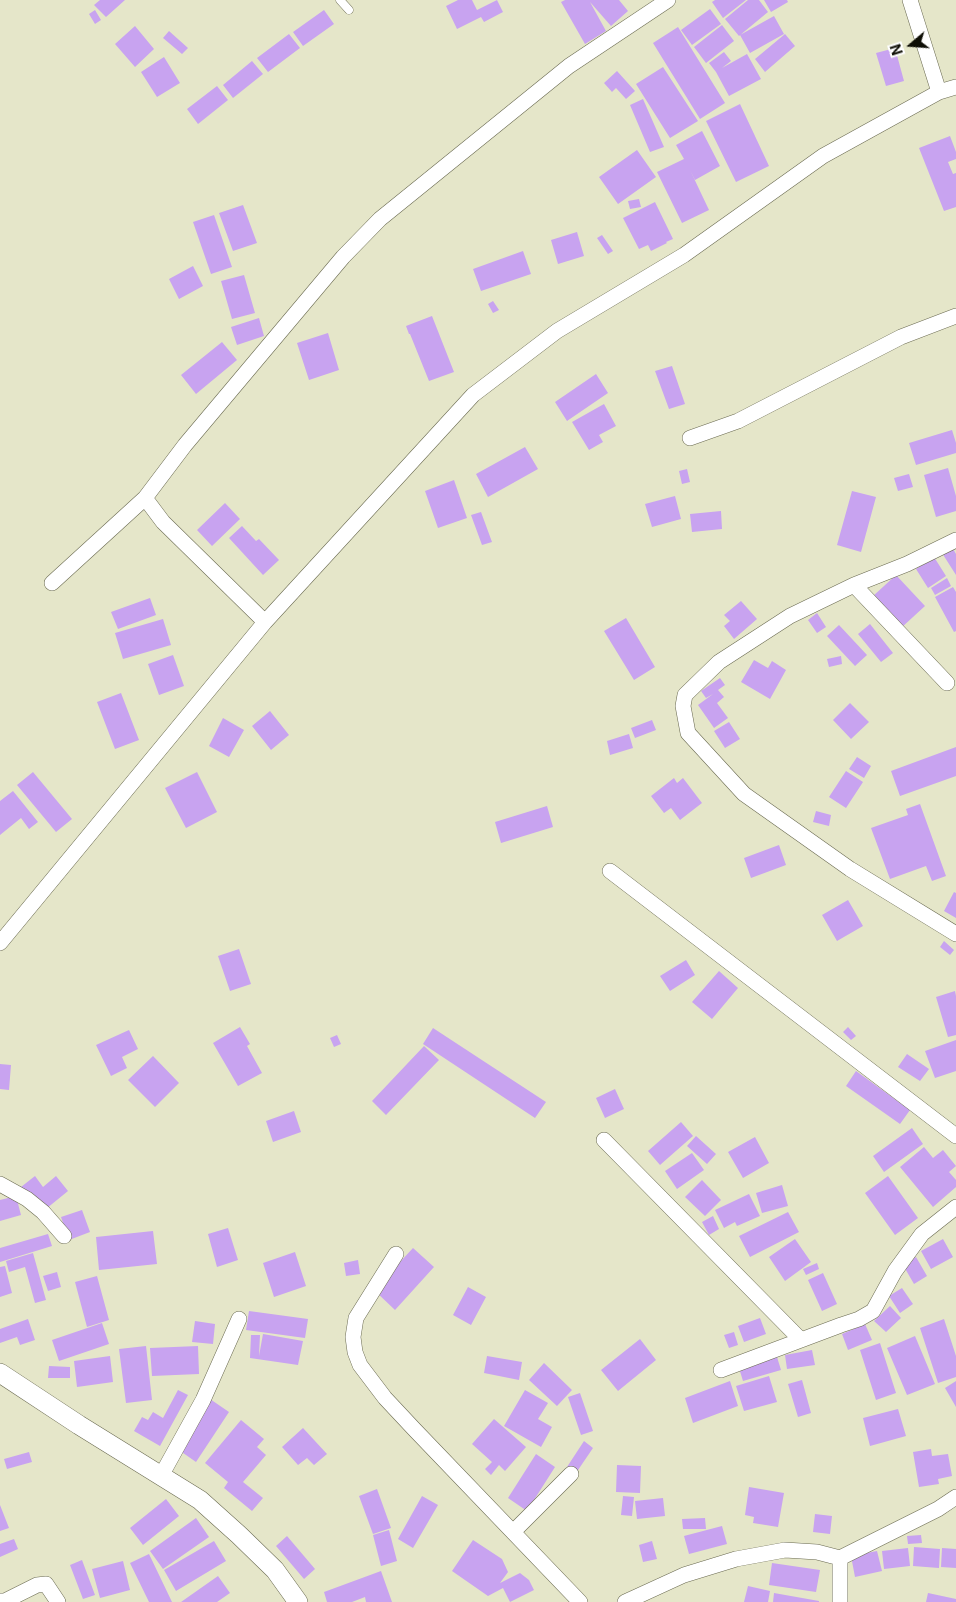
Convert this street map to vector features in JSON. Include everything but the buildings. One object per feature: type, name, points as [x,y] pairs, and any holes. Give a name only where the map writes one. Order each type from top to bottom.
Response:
[{"type":"street","points":[[52,583],[145,498],[185,445],[343,257],[380,219],[569,66],[668,0]]},
{"type":"street","points":[[910,0],[939,92]]},
{"type":"street","points":[[0,942],[265,622],[473,395],[557,331],[684,255],[823,156],[939,92],[956,87]]},
{"type":"street","points":[[690,438],[738,421],[901,337],[956,316]]},
{"type":"street","points":[[145,498],[163,522],[265,622]]},
{"type":"street","points":[[956,540],[907,564],[854,584],[790,616],[719,662],[685,695],[683,706],[688,733],[744,794],[850,869],[956,934]]},
{"type":"street","points":[[854,584],[947,683]]},
{"type":"street","points":[[610,871],[956,1136]]},
{"type":"street","points":[[604,1140],[801,1340]]},
{"type":"street","points":[[0,1184],[33,1203],[64,1236]]},
{"type":"street","points":[[721,1370],[859,1319],[873,1311],[895,1271],[922,1234],[956,1207]]},
{"type":"street","points":[[396,1254],[356,1318],[353,1337],[355,1352],[360,1365],[385,1398],[580,1602]]},
{"type":"street","points":[[161,1476],[203,1400],[239,1319]]},
{"type":"street","points":[[0,1373],[79,1425],[200,1500],[275,1570],[298,1602]]},
{"type":"street","points":[[513,1532],[571,1474]]},
{"type":"street","points":[[625,1602],[684,1575],[736,1559],[785,1550],[817,1552],[840,1558],[938,1509],[956,1497]]},
{"type":"street","points":[[840,1558],[840,1602]]},
{"type":"street","points":[[0,1601],[37,1585],[46,1584],[58,1602]]},
{"type":"lane","points":[[340,0],[349,10]]}]
